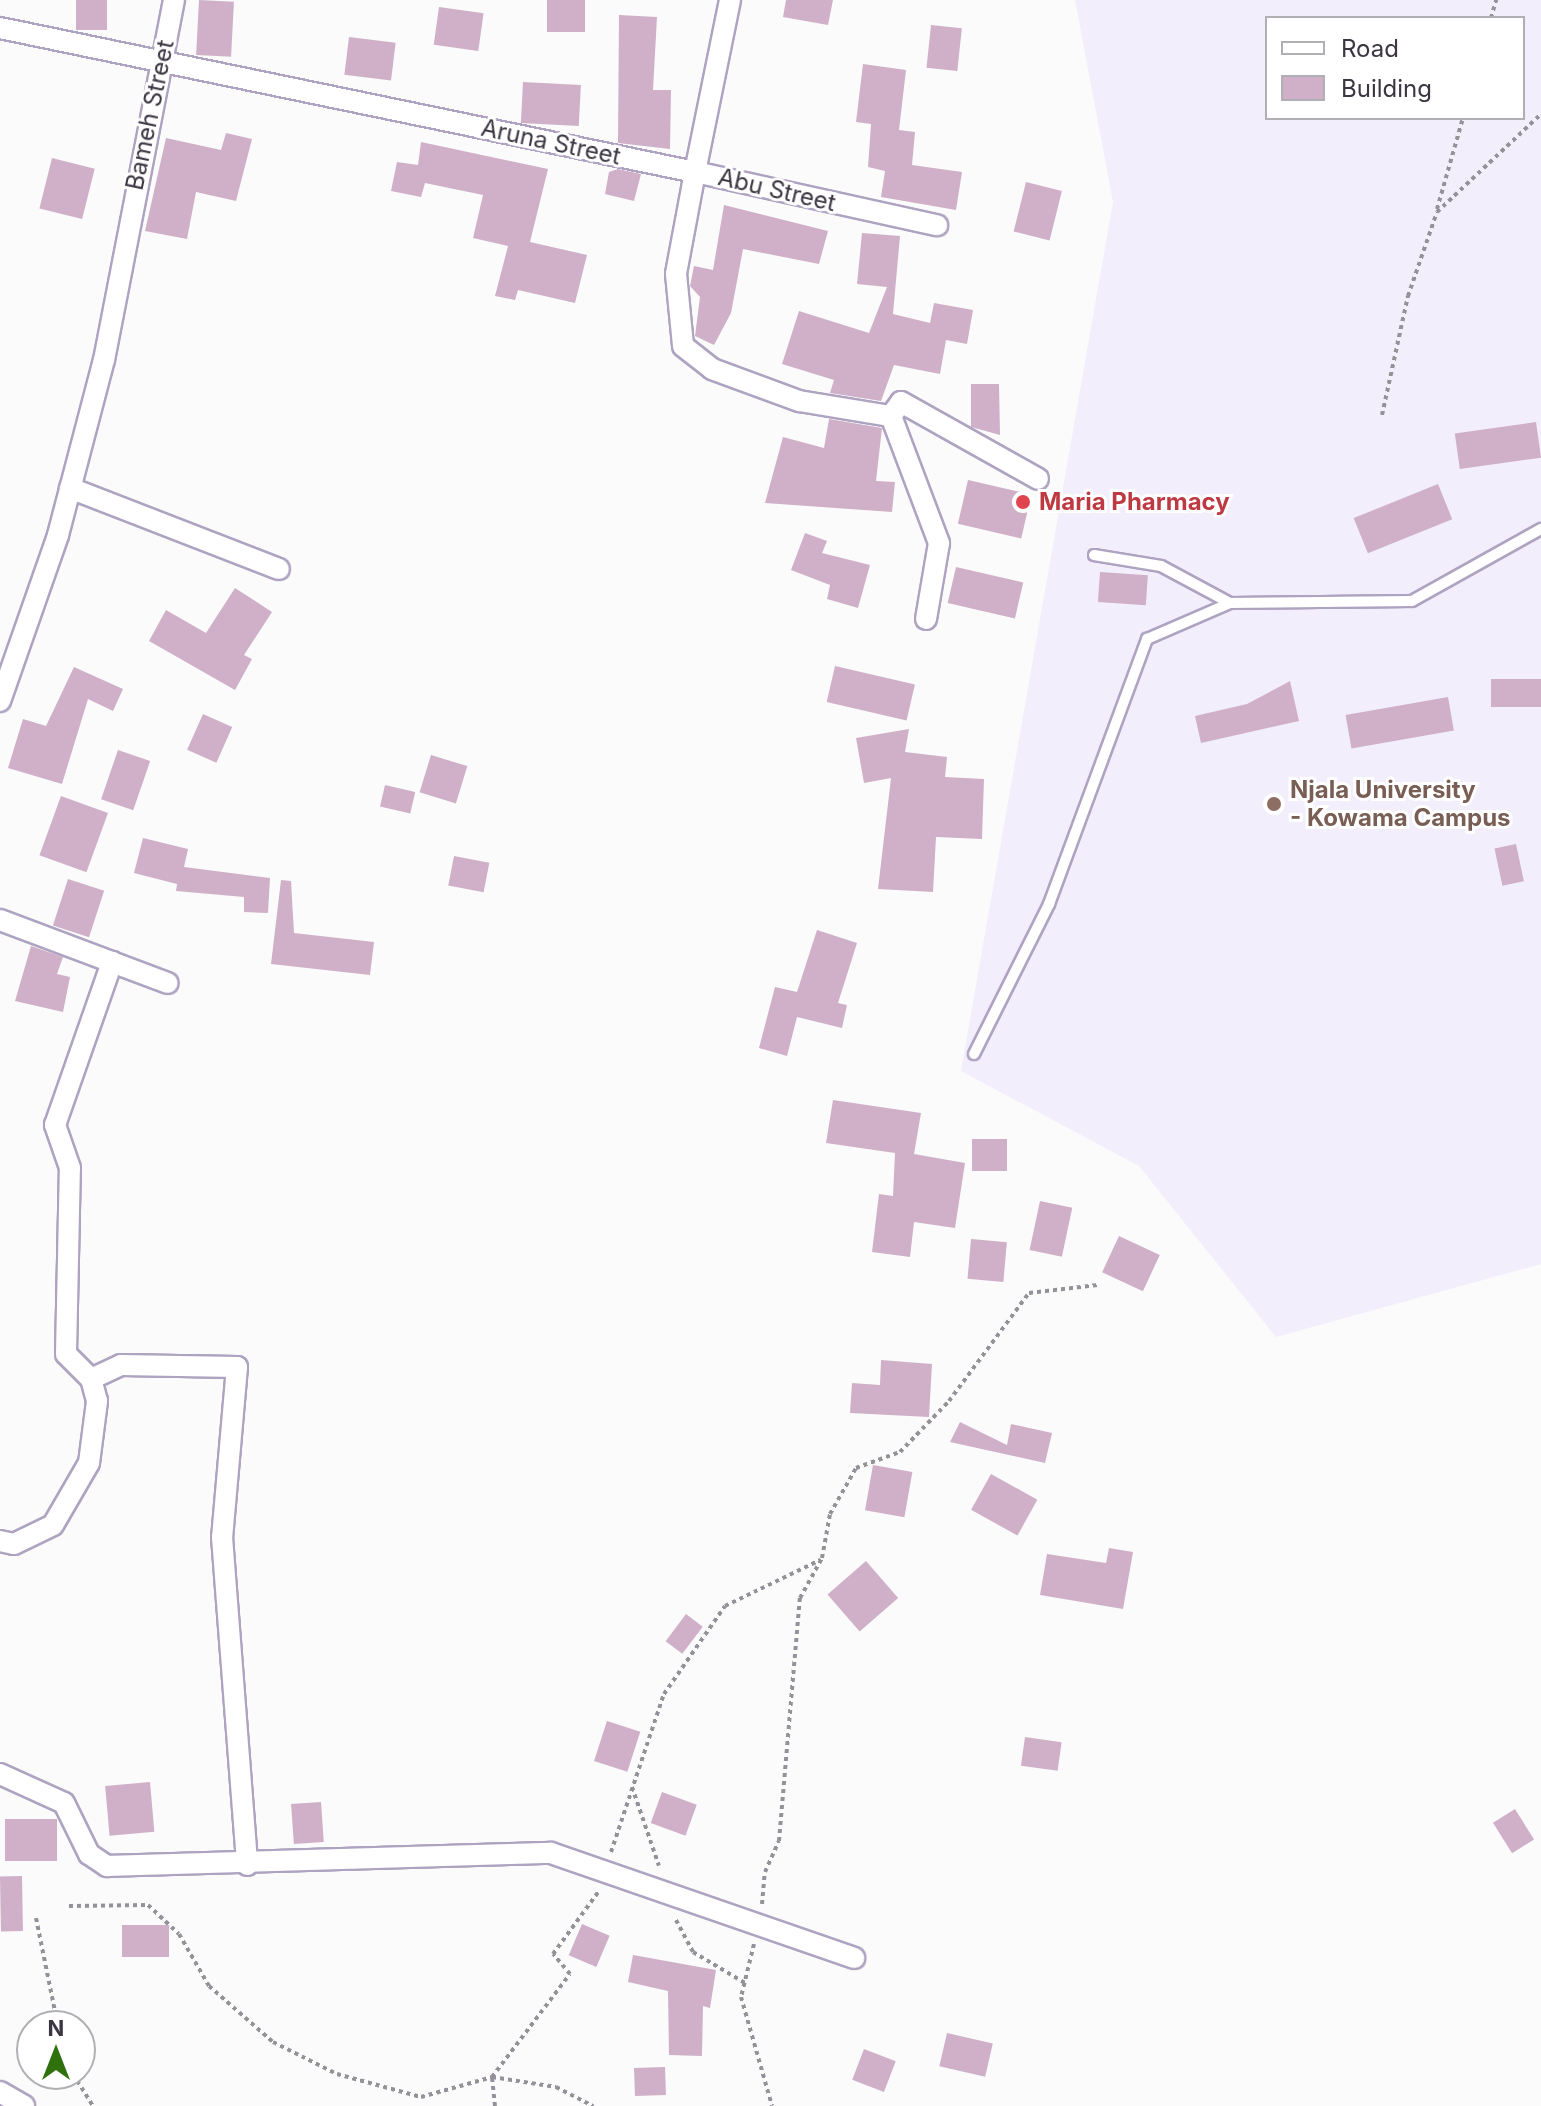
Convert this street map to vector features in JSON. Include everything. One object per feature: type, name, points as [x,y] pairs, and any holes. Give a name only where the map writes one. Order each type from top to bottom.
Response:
[{"type":"street","name":"Bameh Street","points":[[0,701],[70,488],[104,360],[126,231],[174,0]]},
{"type":"street","name":"Abu Street","points":[[730,0],[695,172],[937,225]]},
{"type":"street","name":"Aruna Street","points":[[0,28],[695,172]]},
{"type":"street","points":[[695,172],[676,274],[683,346],[712,369],[799,401],[896,409],[1038,479]]},
{"type":"street","points":[[896,409],[939,543],[926,619]]},
{"type":"street","points":[[70,488],[279,569]]},
{"type":"street","points":[[0,920],[168,983]]},
{"type":"street","points":[[7,1543],[53,1525],[89,1463],[97,1401],[91,1379],[66,1354],[70,1168],[55,1125],[112,962]]},
{"type":"street","points":[[91,1379],[121,1365],[237,1367],[222,1537],[247,1865]]},
{"type":"street","points":[[0,1774],[64,1803],[89,1854],[107,1866],[247,1865],[551,1853],[606,1869],[669,1898],[759,1922],[854,1958]]},
{"type":"street","points":[[0,2092],[24,2106]]},
{"type":"lane","points":[[974,1054],[1049,904],[1147,639],[1230,603],[1412,601],[1541,529]]},
{"type":"lane","points":[[1094,555],[1161,566],[1230,603]]},
{"type":"path","points":[[1437,212],[1541,114]]},
{"type":"path","points":[[1382,415],[1408,296],[1437,212],[1462,120]]},
{"type":"path","points":[[772,2106],[741,1997],[759,1922],[765,1872],[779,1841],[800,1598],[822,1558],[830,1514],[856,1468],[900,1452],[949,1401],[1008,1314],[1029,1293],[1098,1285]]},
{"type":"path","points":[[495,2106],[492,2077],[570,1974],[553,1954],[595,1905],[664,1694],[725,1606],[822,1558]]},
{"type":"path","points":[[69,1906],[148,1905],[179,1934],[209,1986],[273,2042],[337,2074],[421,2097],[492,2077],[556,2087],[593,2106]]},
{"type":"path","points":[[36,1918],[55,2010]]},
{"type":"shaded area","name":"Njala University - Kowama Campus","points":[[1075,0],[1541,0],[1541,1264],[1276,1337],[1139,1166],[961,1071],[1113,202]]},
{"type":"building","points":[[76,0],[107,0],[107,30],[76,30]]},
{"type":"building","points":[[199,0],[234,2],[231,57],[196,55]]},
{"type":"building","points":[[547,0],[585,0],[585,32],[547,32]]},
{"type":"building","points":[[786,0],[833,0],[828,25],[783,17]]},
{"type":"building","points":[[439,7],[484,13],[478,51],[434,45]]},
{"type":"building","points":[[619,15],[657,17],[653,90],[671,90],[670,149],[618,143]]},
{"type":"building","points":[[931,25],[962,28],[957,71],[927,68]]},
{"type":"building","points":[[349,37],[396,43],[391,80],[344,75]]},
{"type":"building","points":[[863,64],[906,70],[899,130],[915,132],[912,165],[962,172],[956,210],[881,197],[885,171],[868,167],[871,124],[856,122]]},
{"type":"building","points":[[523,82],[581,85],[579,126],[521,123]]},
{"type":"building","points":[[226,133],[252,139],[236,201],[196,192],[187,239],[145,231],[166,138],[221,150]]},
{"type":"building","points":[[421,142],[548,169],[530,242],[587,255],[575,303],[518,290],[515,300],[495,296],[508,246],[473,238],[483,195],[425,183],[421,197],[391,191],[397,162],[418,165]]},
{"type":"building","points":[[52,158],[95,169],[82,219],[39,208]]},
{"type":"building","points":[[618,169],[641,174],[634,201],[605,194],[609,172]]},
{"type":"building","points":[[1026,182],[1062,191],[1050,240],[1014,231]]},
{"type":"building","points":[[724,205],[828,231],[819,264],[743,249],[731,313],[714,345],[695,336],[700,297],[690,286],[694,266],[713,270]]},
{"type":"building","points":[[862,233],[900,236],[893,314],[930,323],[934,303],[973,310],[967,344],[946,340],[940,374],[894,365],[881,401],[830,393],[834,380],[782,364],[799,311],[869,333],[887,287],[857,284]]},
{"type":"building","points":[[971,384],[999,384],[1000,435],[971,427]]},
{"type":"building","points":[[829,419],[882,428],[876,481],[895,482],[892,512],[765,503],[783,437],[824,448]]},
{"type":"building","points":[[1536,422],[1541,458],[1460,469],[1455,433]]},
{"type":"building","points":[[968,480],[1031,495],[1021,538],[958,524]]},
{"type":"building","points":[[1438,484],[1452,519],[1368,553],[1354,518]]},
{"type":"building","points":[[805,533],[827,541],[822,553],[870,565],[858,608],[827,599],[830,585],[791,570]]},
{"type":"building","points":[[956,567],[1023,583],[1015,619],[948,603]]},
{"type":"building","points":[[1100,572],[1148,575],[1146,605],[1098,602]]},
{"type":"building","points":[[235,588],[272,612],[244,655],[252,659],[235,690],[149,641],[166,610],[206,633]]},
{"type":"building","points":[[835,666],[915,684],[907,720],[827,702]]},
{"type":"building","points":[[74,667],[123,689],[113,711],[88,699],[62,784],[8,768],[23,719],[46,726]]},
{"type":"building","points":[[1491,679],[1541,679],[1541,707],[1491,707]]},
{"type":"building","points":[[1290,681],[1299,721],[1201,743],[1195,716],[1247,704]]},
{"type":"building","points":[[1448,697],[1454,730],[1351,749],[1346,715]]},
{"type":"building","points":[[203,714],[232,727],[216,763],[187,750]]},
{"type":"building","points":[[909,729],[905,752],[947,757],[945,777],[984,779],[982,839],[936,837],[933,892],[878,889],[891,778],[864,783],[856,738]]},
{"type":"building","points":[[118,750],[150,761],[133,810],[101,799]]},
{"type":"building","points":[[431,755],[467,766],[456,803],[420,792]]},
{"type":"building","points":[[385,785],[415,792],[410,813],[380,806]]},
{"type":"building","points":[[61,796],[108,813],[86,872],[39,855]]},
{"type":"building","points":[[143,838],[188,849],[184,867],[270,878],[268,913],[244,912],[244,897],[176,891],[177,884],[134,873]]},
{"type":"building","points":[[1516,844],[1524,881],[1502,886],[1494,849]]},
{"type":"building","points":[[454,856],[489,863],[484,892],[448,885]]},
{"type":"building","points":[[68,879],[104,891],[89,937],[53,926]]},
{"type":"building","points":[[281,880],[291,881],[294,933],[374,942],[370,975],[271,964]]},
{"type":"building","points":[[817,930],[857,943],[838,1003],[847,1005],[842,1028],[797,1017],[787,1056],[759,1048],[775,987],[797,992]]},
{"type":"building","points":[[31,946],[63,957],[57,974],[70,977],[63,1012],[15,1001]]},
{"type":"building","points":[[833,1100],[921,1113],[914,1154],[965,1163],[955,1228],[914,1222],[910,1257],[872,1252],[879,1194],[893,1196],[895,1153],[826,1143]]},
{"type":"building","points":[[972,1139],[1007,1139],[1007,1171],[972,1171]]},
{"type":"building","points":[[1040,1201],[1072,1208],[1062,1257],[1030,1250]]},
{"type":"building","points":[[1119,1236],[1160,1255],[1143,1291],[1102,1272]]},
{"type":"building","points":[[971,1239],[1007,1242],[1003,1282],[968,1279]]},
{"type":"building","points":[[881,1360],[932,1364],[929,1417],[850,1413],[852,1383],[880,1385]]},
{"type":"building","points":[[960,1422],[1007,1445],[1011,1424],[1052,1433],[1045,1463],[950,1442]]},
{"type":"building","points":[[873,1465],[912,1472],[904,1517],[865,1510]]},
{"type":"building","points":[[991,1474],[1037,1500],[1017,1536],[971,1510]]},
{"type":"building","points":[[1109,1548],[1133,1552],[1123,1609],[1040,1595],[1047,1554],[1106,1563]]},
{"type":"building","points":[[866,1561],[898,1598],[860,1631],[828,1594]]},
{"type":"building","points":[[686,1614],[703,1627],[682,1654],[666,1641]]},
{"type":"building","points":[[607,1721],[640,1732],[627,1772],[594,1761]]},
{"type":"building","points":[[1025,1737],[1062,1742],[1058,1771],[1021,1766]]},
{"type":"building","points":[[150,1782],[154,1832],[110,1836],[105,1786]]},
{"type":"building","points":[[662,1792],[697,1805],[685,1836],[651,1823]]},
{"type":"building","points":[[321,1802],[324,1842],[294,1844],[291,1804]]},
{"type":"building","points":[[1515,1809],[1534,1840],[1512,1853],[1493,1823]]},
{"type":"building","points":[[5,1819],[57,1819],[57,1861],[5,1861]]},
{"type":"building","points":[[0,1876],[22,1876],[23,1931],[1,1931]]},
{"type":"building","points":[[582,1924],[610,1936],[596,1967],[569,1955]]},
{"type":"building","points":[[122,1925],[169,1925],[169,1957],[122,1957]]},
{"type":"building","points":[[633,1955],[716,1970],[710,2008],[703,2006],[702,2056],[669,2055],[668,1991],[628,1982]]},
{"type":"building","points":[[947,2033],[993,2044],[985,2077],[939,2066]]},
{"type":"building","points":[[864,2049],[896,2061],[884,2092],[852,2080]]},
{"type":"building","points":[[665,2067],[666,2095],[635,2096],[634,2068]]},
{"type":"place","name":"Maria Pharmacy","points":[[1023,502]]},
{"type":"place","name":"Njala University - Kowama Campus","points":[[1274,804]]}]
